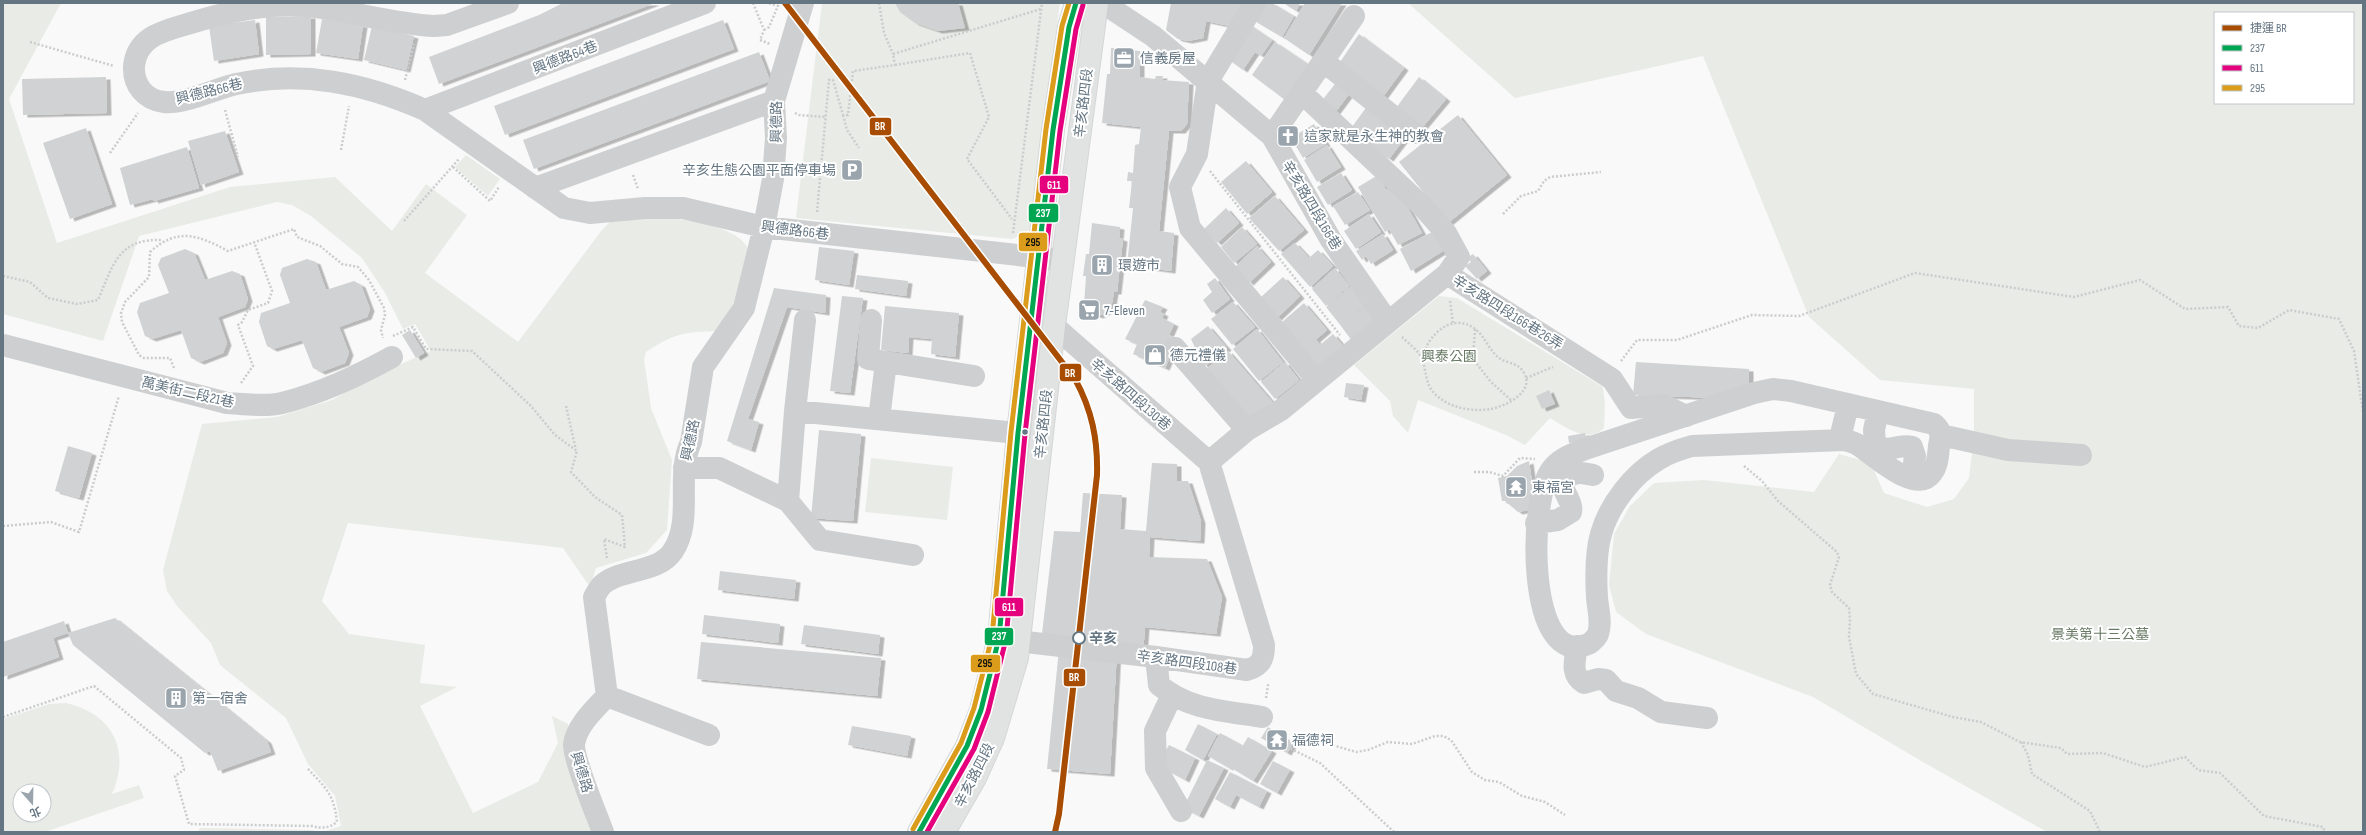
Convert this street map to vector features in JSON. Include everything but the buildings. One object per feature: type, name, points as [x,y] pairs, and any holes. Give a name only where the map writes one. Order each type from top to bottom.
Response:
[{"type":"main road","name":"辛亥路四段","points":[[944,832],[975,778],[993,738],[1007,698],[1018,433],[1053,130],[1069,27],[1076,3]]},
{"type":"main road","name":"辛亥路四段","points":[[919,832],[967,746],[1009,640],[1054,326],[1097,3]]},
{"type":"street","points":[[148,97],[138,87],[134,73],[135,56],[145,40],[161,32],[233,12],[259,7],[314,7],[419,26],[447,25],[508,3]]},
{"type":"street","name":"興德路64巷","points":[[425,110],[705,3]]},
{"type":"street","name":"興德路","points":[[603,584],[656,565],[672,553],[682,534],[684,468],[687,450],[691,442],[703,368],[744,308],[764,227],[773,179],[775,150],[774,101],[804,3]]},
{"type":"street","name":"辛亥路四段166巷","points":[[1103,3],[1153,36],[1272,136],[1331,240],[1388,322]]},
{"type":"street","points":[[1255,3],[1208,81],[1197,154],[1180,187],[1190,228],[1317,380]]},
{"type":"street","points":[[1272,136],[1354,16]]},
{"type":"street","points":[[1323,61],[1414,133]]},
{"type":"street","name":"興德路66巷","points":[[148,97],[164,102],[182,100],[218,88],[255,80],[295,78],[354,84],[400,99],[425,110],[564,208],[576,212],[645,208],[684,208],[764,227],[1063,260]]},
{"type":"street","points":[[1302,93],[1422,206],[1446,233],[1459,257],[1446,274]]},
{"type":"street","points":[[535,188],[774,101]]},
{"type":"street","name":"辛亥路四段166巷26弄","points":[[1209,462],[1247,430],[1281,410],[1446,274],[1612,379],[1631,408],[1664,405],[1686,416]]},
{"type":"street","points":[[788,501],[794,411],[805,320]]},
{"type":"street","points":[[871,320],[868,359],[974,376]]},
{"type":"street","name":"辛亥路四段130巷","points":[[1054,326],[1209,462]]},
{"type":"street","name":"萬美街二段21巷","points":[[3,345],[227,404],[281,403],[341,384],[392,357]]},
{"type":"street","points":[[1175,348],[1247,430]]},
{"type":"street","points":[[878,420],[886,362]]},
{"type":"street","points":[[1773,389],[1934,424],[1939,429],[1941,435],[1936,466],[1932,474],[1923,479],[1912,478],[1891,471],[1857,444],[1844,440],[1692,446],[1674,452],[1649,465],[1624,490],[1610,510],[1600,535],[1597,576],[1600,622],[1598,635],[1588,644],[1577,646],[1566,644],[1556,637],[1542,609],[1539,596],[1536,523],[1542,489],[1551,470],[1561,460],[1585,449],[1686,416],[1754,393],[1773,389]]},
{"type":"street","points":[[1842,430],[1848,405]]},
{"type":"street","points":[[794,411],[1018,433]]},
{"type":"street","points":[[1878,412],[1874,430],[1875,444],[1883,450],[1891,449],[1903,444],[1912,447],[1915,456],[1912,478]]},
{"type":"street","points":[[1941,435],[2008,450],[2081,455]]},
{"type":"street","name":"辛亥路四段108巷","points":[[1009,640],[1156,657],[1247,670],[1257,667],[1264,657],[1264,645],[1209,462]]},
{"type":"street","points":[[684,468],[719,468],[788,501],[820,540],[913,556]]},
{"type":"street","points":[[1536,523],[1558,520],[1571,512],[1570,501],[1563,487],[1564,481],[1569,475],[1576,472],[1593,475]]},
{"type":"street","points":[[603,584],[594,597],[607,696],[709,735]]},
{"type":"street","points":[[1577,646],[1574,671],[1577,678],[1584,683],[1598,679],[1606,680],[1616,691],[1638,698],[1661,712],[1707,718]]},
{"type":"street","points":[[1156,657],[1159,685],[1172,696],[1204,708],[1262,717]]},
{"type":"street","name":"興德路","points":[[603,832],[586,788],[574,745],[584,721],[607,696]]},
{"type":"street","points":[[1172,696],[1155,731],[1156,768],[1181,810]]},
{"type":"path","points":[[753,3],[764,30]]},
{"type":"path","points":[[768,3],[778,6],[769,27],[764,30],[760,40],[789,50]]},
{"type":"path","points":[[879,3],[884,33],[893,54],[895,65]]},
{"type":"path","points":[[1012,236],[1042,3]]},
{"type":"path","points":[[893,54],[1041,9]]},
{"type":"path","points":[[400,99],[419,26]]},
{"type":"path","points":[[30,42],[134,73]]},
{"type":"path","points":[[842,115],[848,115],[853,71],[970,53],[989,117],[967,159],[1013,219]]},
{"type":"path","points":[[816,217],[829,80],[833,80],[847,130],[859,148]]},
{"type":"path","points":[[341,150],[354,84]]},
{"type":"path","points":[[218,88],[238,157]]},
{"type":"path","points":[[110,153],[148,97]]},
{"type":"path","points":[[774,101],[799,115],[826,117]]},
{"type":"path","points":[[404,221],[473,144]]},
{"type":"path","points":[[626,154],[645,208]]},
{"type":"path","points":[[1197,154],[1353,351]]},
{"type":"path","points":[[453,167],[490,201],[510,170]]},
{"type":"path","points":[[1503,214],[1521,196],[1538,191],[1544,181],[1550,177],[1601,172]]},
{"type":"path","points":[[3,276],[30,282],[48,298],[77,304],[98,300],[117,257],[129,248],[146,240],[164,240],[185,235],[204,238],[228,251],[294,229],[297,237],[320,246],[342,264],[358,267],[369,280],[384,308],[385,315],[381,330],[384,340],[413,327],[426,349],[472,351],[531,406],[555,435],[577,451]]},
{"type":"path","points":[[164,240],[150,252],[149,277],[125,302],[121,314],[122,322],[140,355],[144,358],[170,358],[183,392]]},
{"type":"path","points":[[227,404],[253,366],[238,324],[242,322],[248,310],[268,303],[272,292],[254,242]]},
{"type":"path","points":[[1605,374],[1622,360],[1637,340],[1677,340],[1752,314],[1799,316],[1915,273],[2074,297],[2140,280],[2185,309],[2228,307],[2238,326],[2258,328],[2289,310],[2339,319],[2354,351],[2363,412]]},
{"type":"path","points":[[1388,322],[1422,358],[1473,359]]},
{"type":"path","points":[[1461,324],[1475,329],[1498,357],[1522,370],[1526,378],[1522,394],[1512,401],[1488,409],[1471,410],[1447,403],[1436,395],[1428,385],[1424,374],[1422,358],[1424,347],[1430,338],[1444,327],[1461,324]]},
{"type":"path","points":[[1475,329],[1473,359],[1491,382],[1512,401]]},
{"type":"path","points":[[3,526],[51,522],[79,532],[125,377]]},
{"type":"path","points":[[566,406],[577,451],[571,472],[595,497],[622,515],[625,547],[604,539],[607,560],[603,584]]},
{"type":"path","points":[[1740,444],[1743,465],[1762,481],[1778,501],[1837,552],[1839,558],[1830,585],[1832,592],[1848,608],[1850,620],[1849,637],[1856,674],[1873,694],[1953,717],[1981,722],[2020,742],[2061,748],[2067,754],[2104,753],[2145,766],[2185,757],[2198,770],[2220,773],[2264,816],[2323,827],[2325,832]]},
{"type":"path","points":[[1474,472],[1489,472],[1503,476],[1520,458]]},
{"type":"path","points":[[1247,670],[1268,685],[1262,717],[1285,746],[1320,763],[1394,832]]},
{"type":"path","points":[[3,717],[94,686],[181,758],[184,770],[175,776],[189,824],[312,826],[320,828],[330,826],[337,822],[335,804],[327,789],[307,768]]},
{"type":"path","points":[[1285,746],[1330,744],[1356,752],[1368,750],[1388,742],[1412,744],[1435,736],[1443,736],[1451,740],[1472,772],[1485,780],[1499,782],[1522,796],[1545,802],[1565,815]]},
{"type":"path","points":[[2020,742],[2028,755],[2032,774],[2090,811],[2100,832]]},
{"type":"green space","points":[[3,3],[61,3],[9,99],[57,243],[230,187],[335,177],[392,231],[426,184],[467,215],[425,273],[518,342],[602,230],[611,221],[657,218],[685,220],[714,226],[728,231],[739,238],[746,246],[749,255],[746,275],[719,331],[688,333],[673,337],[646,352],[644,359],[651,408],[672,460],[667,530],[646,553],[596,568],[590,587],[563,548],[348,523],[322,601],[349,634],[425,645],[420,683],[457,687],[420,706],[473,813],[538,782],[558,743],[552,716],[568,724],[594,832],[323,832],[341,826],[335,796],[308,764],[286,718],[220,665],[211,643],[177,606],[167,591],[163,570],[202,424],[277,417],[332,400],[378,374],[431,351],[415,324],[403,329],[385,293],[362,258],[311,216],[292,205],[277,202],[139,236],[103,341],[3,314]]},
{"type":"green space","points":[[822,3],[1060,3],[1031,228],[1023,235],[1012,239],[796,218]]},
{"type":"green space","name":"景美第十三公墓","points":[[1408,3],[2363,3],[2363,832],[2047,832],[1923,762],[1813,697],[1646,634],[1616,612],[1609,585],[1614,534],[1630,506],[1654,483],[1704,480],[1814,492],[1839,454],[1871,463],[1884,493],[1927,507],[1954,499],[1969,478],[1974,436],[1974,389],[1880,380],[1809,317],[1703,56],[1515,98]]},
{"type":"green space","points":[[466,155],[500,179],[488,196],[455,167]]},
{"type":"green space","name":"興泰公園","points":[[1439,296],[1457,298],[1603,387],[1605,404],[1604,428],[1598,433],[1584,434],[1569,429],[1550,418],[1525,445],[1506,435],[1418,400],[1408,433],[1393,416],[1390,401],[1354,365]]},
{"type":"green space","points":[[871,458],[953,467],[947,520],[865,512]]},
{"type":"green space","points":[[66,703],[82,708],[96,716],[106,725],[114,736],[118,749],[119,763],[117,778],[112,794],[139,785],[144,798],[45,832],[3,832],[3,719],[49,704]]},
{"type":"green space","points":[[200,828],[311,830],[319,832],[197,832]]},
{"type":"metro line","name":"BR","points":[[785,3],[1075,379],[1090,414],[1095,437],[1097,475],[1059,814],[1055,832]]},
{"type":"transit line","name":"295","points":[[913,829],[961,743],[974,708],[992,637],[1011,432],[1046,129],[1062,26],[1069,3]]},
{"type":"transit line","name":"237","points":[[919,832],[967,746],[981,710],[999,638],[1018,433],[1053,130],[1069,27],[1076,3]]},
{"type":"transit line","name":"611","points":[[927,832],[974,749],[988,712],[1006,639],[1025,434],[1060,131],[1076,29],[1083,5]]},
{"type":"place","name":"信義房屋","points":[[1124,58]]},
{"type":"place","name":"這家就是永生神的教會","points":[[1288,136]]},
{"type":"place","name":"辛亥生態公園平面停車場","points":[[852,170]]},
{"type":"place","name":"環遊市","points":[[1102,265]]},
{"type":"place","name":"7-Eleven","points":[[1089,310]]},
{"type":"place","name":"德元禮儀","points":[[1155,355]]},
{"type":"place","name":"東福宮","points":[[1516,487]]},
{"type":"place","name":"辛亥","points":[[1079,638]]},
{"type":"place","name":"第一宿舍","points":[[176,698]]},
{"type":"place","name":"福德祠","points":[[1277,740]]}]
